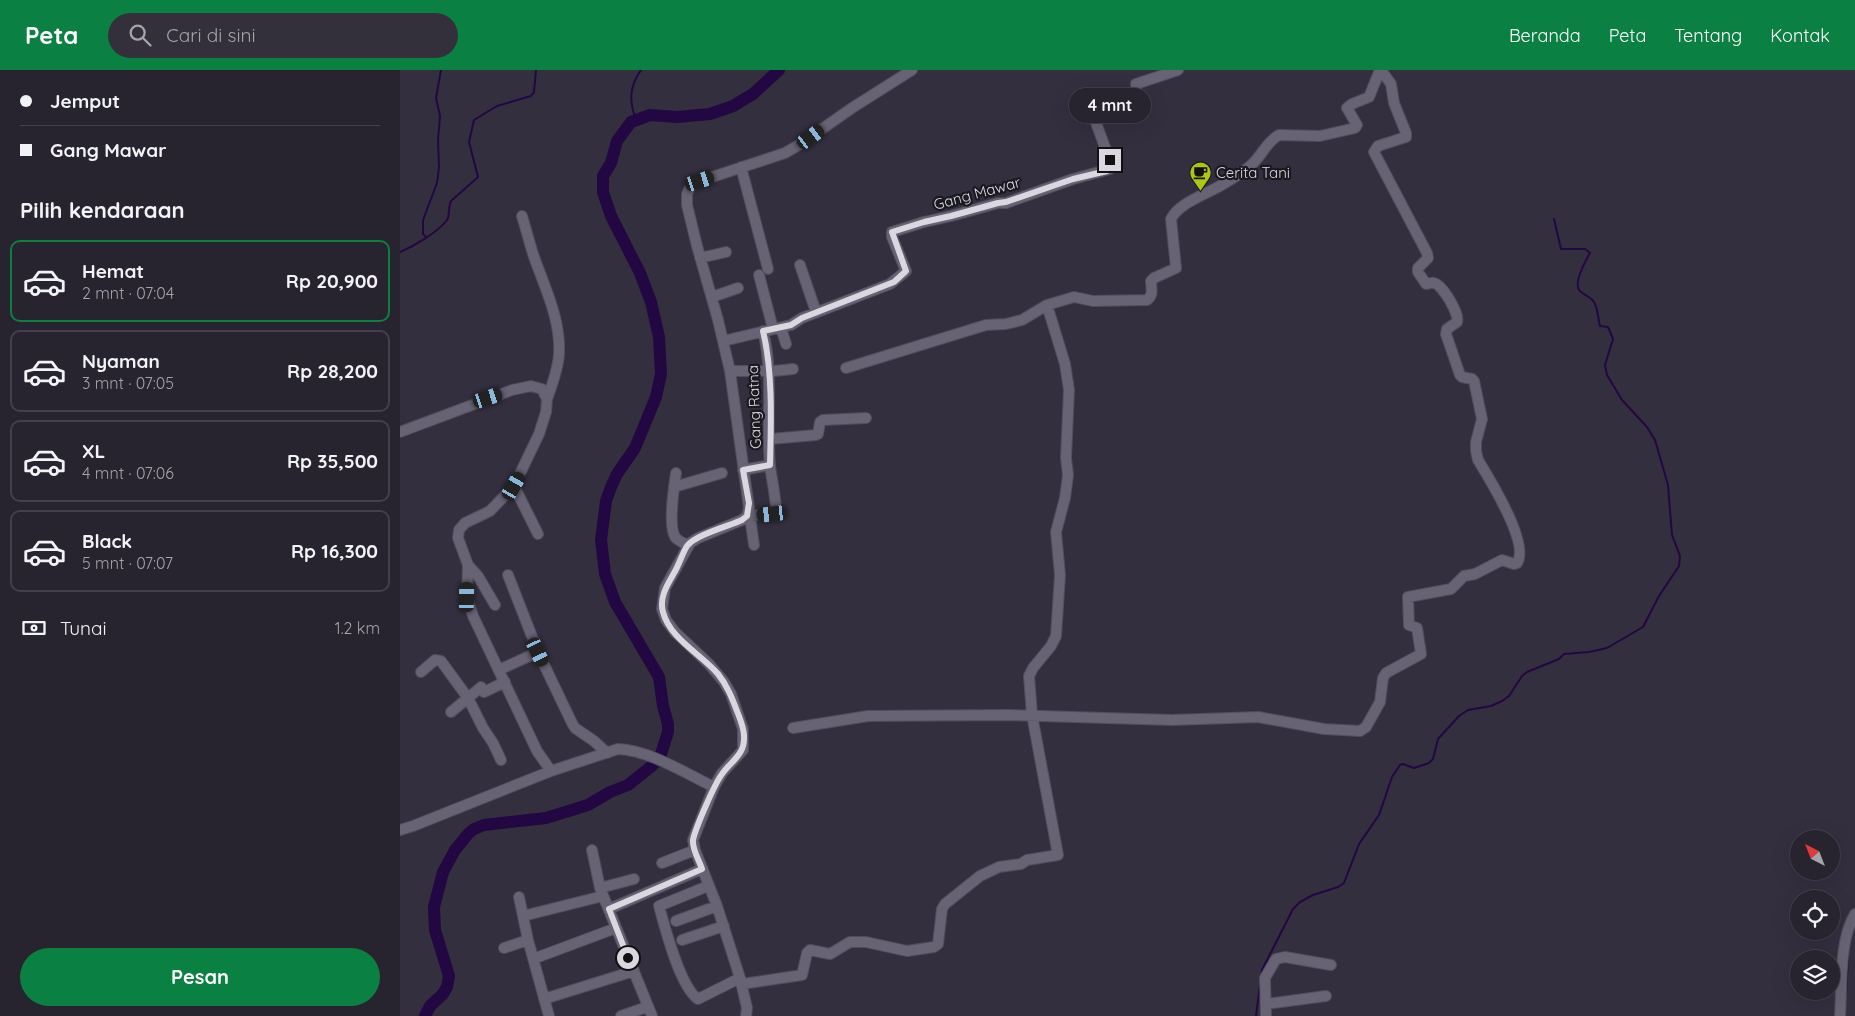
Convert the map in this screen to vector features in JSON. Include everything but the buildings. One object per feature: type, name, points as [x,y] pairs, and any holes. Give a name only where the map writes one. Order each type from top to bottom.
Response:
[{"type":"street","points":[[754,545],[748,516],[749,503],[730,371],[712,297],[700,258],[687,204],[687,194],[690,187],[700,181],[785,153],[796,147],[852,108],[912,70]]},
{"type":"street","name":"Gang Mawar","points":[[723,341],[794,324],[816,312],[890,284],[906,271],[892,232],[924,222],[1006,202],[1073,179],[1110,169],[1112,166],[1092,112],[1135,98],[1138,93],[1136,84],[1178,70]]},
{"type":"street","points":[[846,368],[986,325],[1006,324],[1022,320],[1047,305],[1074,297],[1093,301],[1147,300],[1152,295],[1151,281],[1176,268],[1171,219],[1176,212],[1226,183],[1251,165],[1265,146],[1279,135],[1320,136],[1355,128],[1357,126],[1348,108],[1352,104],[1369,97],[1381,70]]},
{"type":"street","points":[[793,728],[868,716],[1032,716],[1172,720],[1258,717],[1324,729],[1360,731],[1366,727],[1380,702],[1383,678],[1386,673],[1421,654],[1417,629],[1409,626],[1408,597],[1451,589],[1464,576],[1475,574],[1502,560],[1514,564],[1519,560],[1521,554],[1509,512],[1478,460],[1476,451],[1482,419],[1474,381],[1460,375],[1446,334],[1447,329],[1457,322],[1458,318],[1450,300],[1436,284],[1426,284],[1418,272],[1418,268],[1428,258],[1375,155],[1374,148],[1406,137],[1394,103],[1391,84],[1381,70]]},
{"type":"street","points":[[741,167],[763,272],[772,329],[786,344]]},
{"type":"street","points":[[495,604],[478,576],[468,565],[458,538],[459,530],[465,523],[490,511],[514,486],[539,434],[546,412],[547,399],[556,370],[558,355],[558,335],[551,304],[532,252],[522,216]]},
{"type":"street","points":[[700,258],[726,252]]},
{"type":"street","points":[[800,266],[816,312]]},
{"type":"street","points":[[712,297],[738,288]]},
{"type":"street","points":[[708,886],[659,906],[678,966],[691,992],[698,999],[741,981],[802,975],[807,953],[810,950],[830,954],[850,942],[866,942],[907,951],[934,947],[938,944],[942,909],[945,904],[980,876],[999,867],[1058,855],[1032,716],[1029,674],[1051,646],[1056,636],[1060,575],[1056,532],[1065,498],[1068,475],[1066,458],[1069,390],[1065,364],[1047,305]]},
{"type":"street","name":"Gang Ratna","points":[[748,516],[776,512],[770,465],[767,348],[772,329]]},
{"type":"street","points":[[730,371],[793,369]]},
{"type":"street","points":[[400,432],[522,387],[537,386],[542,389],[547,399]]},
{"type":"street","points":[[770,439],[816,435],[818,434],[820,422],[823,420],[866,418]]},
{"type":"street","points":[[743,470],[770,465]]},
{"type":"street","points":[[676,473],[672,507],[673,531],[675,538],[688,546]]},
{"type":"street","points":[[674,487],[722,473]]},
{"type":"street","points":[[514,486],[538,534]]},
{"type":"street","points":[[746,1016],[747,1008],[741,981],[724,926],[693,843],[694,836],[714,787],[722,773],[741,753],[744,747],[744,734],[734,703],[724,682],[709,664],[675,632],[663,612],[665,588],[681,562],[688,546],[698,538],[748,516]]},
{"type":"street","points":[[468,565],[468,605],[538,751],[551,771]]},
{"type":"street","points":[[508,575],[538,652],[575,728],[607,753]]},
{"type":"street","points":[[499,670],[538,652]]},
{"type":"street","points":[[421,672],[435,660],[441,661],[468,698],[483,728],[494,743],[501,760]]},
{"type":"street","points":[[451,712],[481,687],[484,692],[505,682]]},
{"type":"street","points":[[400,830],[551,771],[618,749],[639,752],[714,787]]},
{"type":"street","points":[[592,850],[602,892],[650,1012],[621,1016]]},
{"type":"street","points":[[662,863],[695,850]]},
{"type":"street","points":[[609,909],[702,869]]},
{"type":"street","points":[[523,916],[602,892],[634,878]]},
{"type":"street","points":[[520,897],[528,940],[549,1016]]},
{"type":"street","points":[[676,921],[716,906]]},
{"type":"street","points":[[1840,1016],[1844,943],[1847,930],[1855,914]]},
{"type":"street","points":[[682,940],[724,926]]},
{"type":"street","points":[[533,959],[616,928]]},
{"type":"street","points":[[504,948],[528,940]]},
{"type":"street","points":[[1266,1016],[1265,978],[1276,959],[1285,957],[1331,965]]},
{"type":"street","points":[[544,999],[634,971]]},
{"type":"street","points":[[1266,1004],[1326,996]]},
{"type":"waterway","points":[[426,237],[423,234],[423,220],[437,183],[439,167],[438,140],[440,116],[436,98],[441,70]]},
{"type":"waterway","points":[[400,252],[425,239],[443,225],[448,218],[451,201],[478,177],[469,142],[474,120],[497,106],[531,96],[534,92],[536,70]]},
{"type":"waterway","points":[[636,120],[631,94],[634,82],[641,70]]},
{"type":"waterway","points":[[425,1016],[430,1006],[443,994],[447,987],[449,976],[435,930],[434,907],[443,872],[455,850],[468,834],[484,825],[546,818],[588,805],[610,792],[628,785],[653,765],[661,754],[668,732],[668,724],[663,706],[659,677],[615,602],[605,574],[601,540],[606,501],[611,487],[617,474],[635,448],[656,397],[661,374],[659,337],[651,302],[640,273],[611,216],[603,192],[603,176],[611,163],[617,141],[631,122],[650,115],[677,117],[710,114],[733,106],[753,94],[779,70]]},
{"type":"waterway","points":[[1262,975],[1262,970],[1293,909],[1300,902],[1313,895],[1338,887],[1344,883],[1359,844],[1379,815],[1392,777],[1400,765],[1403,764],[1414,768],[1429,763],[1433,759],[1438,739],[1459,716],[1468,710],[1491,706],[1502,701],[1509,696],[1522,676],[1527,672],[1559,659],[1564,654],[1607,648],[1643,627],[1659,596],[1679,566],[1680,556],[1672,535],[1668,485],[1655,440],[1647,427],[1622,400],[1607,375],[1605,365],[1613,339],[1608,327],[1600,326],[1594,302],[1579,290],[1578,282],[1581,271],[1590,253],[1585,249],[1561,249],[1554,219]]},
{"type":"waterway","points":[[1846,994],[1848,957]]},
{"type":"waterway","points":[[1256,1016],[1260,985]]},
{"type":"place","name":"Cerita Tani","points":[[1200,191]]},
{"type":"route","points":[[628,958],[609,909],[702,869],[694,847],[694,836],[714,787],[722,773],[741,753],[744,747],[742,725],[731,694],[709,664],[682,641],[675,632],[664,616],[662,604],[665,588],[690,543],[747,516],[749,503],[743,470],[770,465],[767,348],[763,331],[794,324],[799,319],[894,282],[906,271],[892,232],[924,222],[1015,200],[1073,179],[1107,171],[1112,168],[1110,160]]}]
